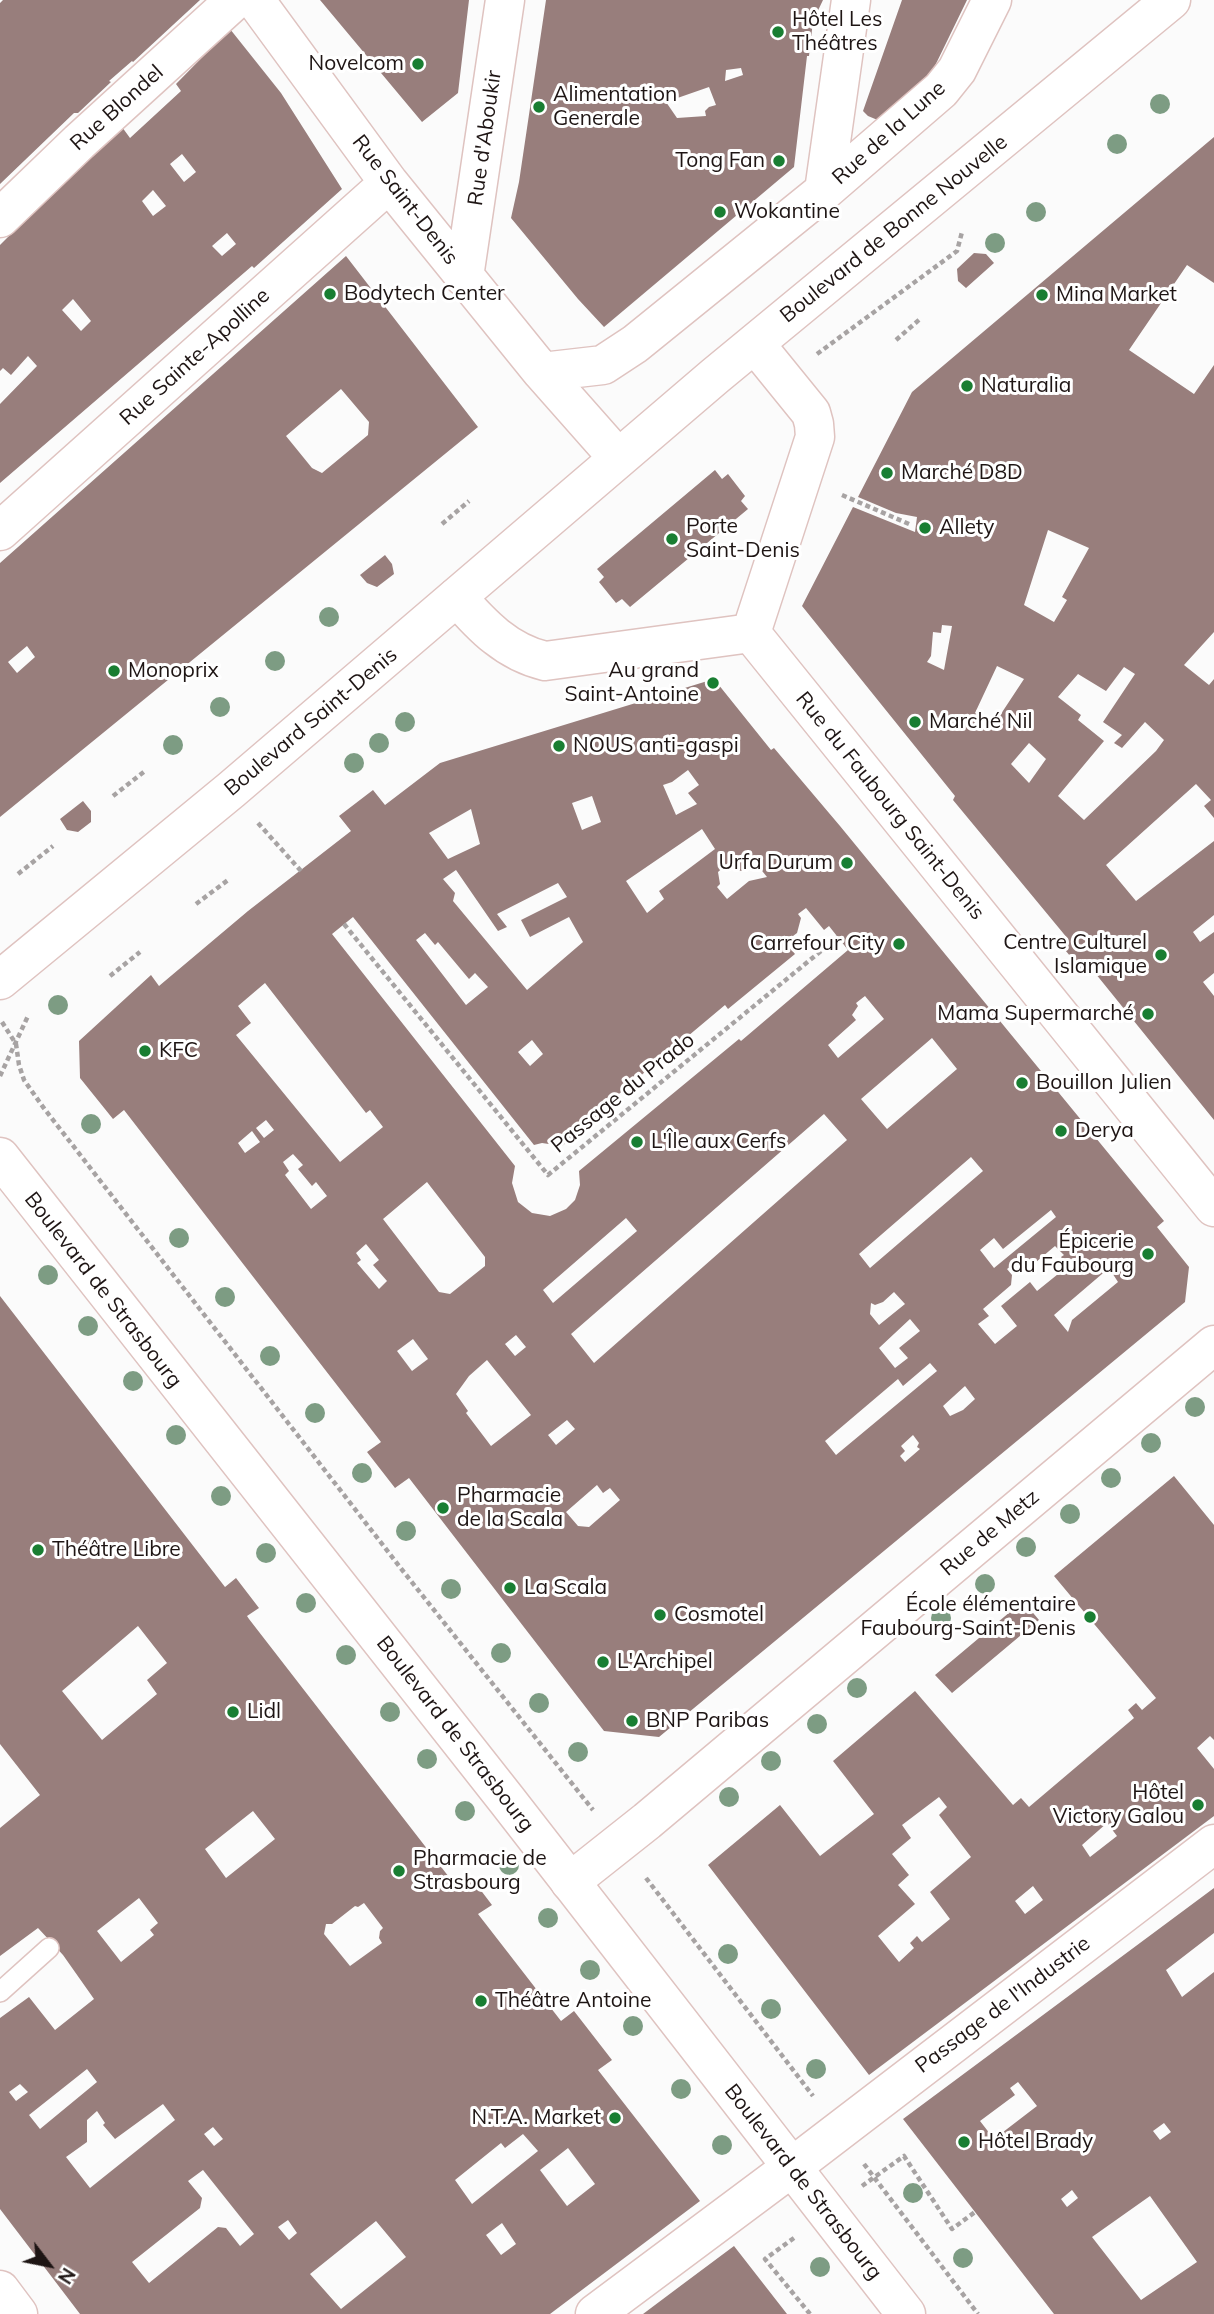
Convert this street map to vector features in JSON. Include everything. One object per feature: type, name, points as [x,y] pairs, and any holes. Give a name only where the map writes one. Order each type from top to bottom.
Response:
[{"type":"street","name":"Rue Blondel","points":[[0,218],[235,0]]},
{"type":"street","name":"Rue Saint-Denis","points":[[255,0],[389,183],[542,372],[618,458]]},
{"type":"street","name":"Rue d'Aboukir","points":[[464,277],[505,0]]},
{"type":"street","points":[[542,372],[603,365],[614,358],[644,337],[824,191],[851,0]]},
{"type":"street","name":"Rue de la Lune","points":[[824,191],[941,90],[957,70],[992,0]]},
{"type":"street","name":"Boulevard de Bonne Nouvelle","points":[[618,458],[1171,0]]},
{"type":"street","name":"Rue Sainte-Apolline","points":[[0,531],[389,183]]},
{"type":"street","points":[[457,597],[482,626],[499,640],[528,657],[545,661],[751,633],[815,437],[811,413],[755,344]]},
{"type":"street","name":"Boulevard Saint-Denis","points":[[0,980],[231,790],[618,458]]},
{"type":"street","name":"Rue du Faubourg Saint-Denis","points":[[751,633],[1214,1207]]},
{"type":"street","name":"Boulevard de Strasbourg","points":[[0,1157],[570,1881],[906,2314]]},
{"type":"street","name":"Rue de Metz","points":[[570,1881],[648,1821],[1214,1345]]},
{"type":"street","name":"Passage de l'Industrie","points":[[595,2314],[1214,1844]]},
{"type":"street","points":[[0,2290],[18,2314]]},
{"type":"lane","points":[[0,1992],[49,1948]]},
{"type":"path","points":[[896,340],[920,319]]},
{"type":"path","points":[[840,494],[909,524]]},
{"type":"path","points":[[442,524],[469,501]]},
{"type":"path","points":[[113,796],[145,771]]},
{"type":"path","points":[[231,790],[301,871]]},
{"type":"path","points":[[18,874],[53,846]]},
{"type":"path","points":[[196,904],[228,880]]},
{"type":"path","name":"Passage du Prado","points":[[344,924],[548,1175],[838,937]]},
{"type":"path","points":[[110,976],[140,951]]},
{"type":"path","points":[[0,1020],[16,1044],[24,1080],[43,1107],[403,1571],[598,1816]]},
{"type":"path","points":[[0,1076],[16,1044]]},
{"type":"path","points":[[639,1868],[818,2103]]},
{"type":"path","points":[[880,2173],[904,2156],[952,2229],[975,2212]]},
{"type":"path","points":[[861,2160],[978,2314]]},
{"type":"path","points":[[793,2239],[765,2259],[810,2314]]},
{"type":"building","points":[[3,0],[200,0],[109,81],[111,82],[78,113],[74,113],[0,184],[0,3]]},
{"type":"building","name":"Novelcom","points":[[320,0],[469,0],[458,93],[422,122]]},
{"type":"building","points":[[546,0],[823,0],[813,21],[794,167],[604,327],[511,218],[519,182]],"holes":[[[741,68],[743,75],[725,81],[726,70]],[[709,87],[716,105],[705,111],[706,116],[677,118],[666,102]]]},
{"type":"building","points":[[902,0],[967,0],[931,74],[880,121],[863,111]]},
{"type":"building","points":[[230,29],[281,93],[342,189],[254,268],[252,266],[0,483],[0,404],[37,366],[28,356],[11,375],[3,368],[0,371],[0,245],[98,147],[122,127],[130,138],[181,91],[176,84]],"holes":[[[182,154],[196,172],[184,182],[170,164]],[[153,190],[166,206],[153,216],[142,201]],[[227,233],[236,244],[222,256],[212,246]],[[73,299],[91,321],[81,331],[62,310]]]},
{"type":"building","points":[[1214,137],[1214,283],[1187,265],[1129,350],[1194,394],[1214,365],[1214,632],[1184,665],[1209,685],[1214,679],[1214,818],[1204,806],[1211,800],[1196,784],[1106,865],[1136,901],[1214,841],[1214,915],[1193,932],[1200,942],[1214,932],[1214,973],[1203,982],[1214,996],[1214,1120],[1091,968],[1084,973],[1061,945],[1068,939],[953,800],[955,796],[802,606],[853,507],[915,532],[917,517],[896,513],[858,497],[912,392]],"holes":[[[1048,530],[1089,548],[1062,597],[1067,600],[1054,622],[1024,605]],[[942,625],[952,626],[944,670],[927,662],[931,656],[933,632],[941,633]],[[997,666],[1024,679],[993,726],[975,713]],[[1124,667],[1135,674],[1103,722],[1122,735],[1114,743],[1122,748],[1145,722],[1164,740],[1156,751],[1084,820],[1058,796],[1104,741],[1078,720],[1081,715],[1058,697],[1078,674],[1106,691]],[[1029,743],[1046,759],[1029,783],[1011,764]]]},
{"type":"building","points":[[974,253],[986,254],[994,263],[966,288],[958,281],[957,269]]},
{"type":"building","points":[[346,256],[478,427],[0,817],[0,563]],"holes":[[[341,389],[369,422],[368,435],[322,473],[312,468],[286,436]],[[27,646],[35,657],[17,673],[8,662]]]},
{"type":"building","name":"Porte Saint-Denis","points":[[715,470],[722,479],[728,474],[745,496],[741,501],[748,509],[630,607],[622,599],[616,603],[599,582],[604,577],[597,569]]},
{"type":"building","points":[[385,555],[392,564],[394,574],[377,587],[367,583],[360,575]]},
{"type":"building","points":[[714,679],[771,750],[774,748],[840,826],[1164,1221],[1157,1227],[1189,1267],[1185,1302],[659,1737],[604,1731],[409,1478],[395,1488],[367,1452],[381,1442],[124,1110],[113,1119],[80,1078],[79,1041],[151,975],[159,986],[248,911],[351,831],[339,816],[373,790],[385,805],[440,763]],"holes":[[[688,770],[699,785],[688,793],[697,804],[676,815],[663,785]],[[592,796],[601,822],[582,830],[572,803]],[[471,809],[480,844],[448,859],[429,833]],[[702,829],[715,849],[659,891],[664,899],[647,913],[626,881]],[[754,861],[767,877],[749,881],[727,899],[717,887],[720,884],[718,872],[728,863],[734,870],[742,871]],[[456,870],[498,931],[507,927],[497,914],[558,883],[567,897],[521,920],[530,937],[569,917],[583,942],[527,990],[453,901],[455,893],[443,879]],[[806,908],[824,930],[829,926],[848,950],[741,1041],[739,1039],[579,1171],[580,1185],[575,1200],[566,1209],[550,1216],[532,1213],[518,1202],[512,1183],[515,1166],[332,934],[353,917],[534,1145],[542,1143],[562,1146],[597,1118],[595,1114],[725,1005],[728,1009],[795,954],[785,942],[797,933],[801,918],[798,914]],[[425,933],[435,945],[438,942],[469,979],[475,973],[488,987],[466,1005],[416,940]],[[265,983],[366,1113],[370,1110],[383,1127],[340,1162],[236,1035],[251,1023],[238,1006]],[[865,996],[884,1019],[838,1058],[828,1045],[856,1020],[852,1015],[858,1006],[856,1003]],[[932,1038],[957,1069],[887,1129],[861,1099]],[[532,1040],[543,1054],[530,1066],[518,1052]],[[824,1114],[847,1140],[594,1363],[571,1334]],[[266,1120],[274,1130],[264,1138],[256,1128]],[[252,1131],[260,1142],[245,1153],[238,1143]],[[293,1154],[303,1165],[298,1169],[312,1186],[316,1182],[327,1196],[311,1209],[285,1175],[289,1171],[283,1162]],[[971,1157],[983,1171],[870,1268],[859,1254]],[[427,1182],[485,1257],[485,1266],[450,1294],[439,1292],[383,1219]],[[1051,1210],[1056,1217],[994,1268],[980,1250],[994,1238],[1003,1249]],[[626,1218],[637,1231],[553,1303],[543,1290]],[[366,1244],[379,1260],[373,1265],[387,1281],[379,1289],[357,1263],[361,1260],[356,1253]],[[1055,1246],[1064,1255],[1061,1257],[1068,1266],[1037,1291],[1030,1282],[1001,1306],[1017,1326],[995,1344],[978,1324],[989,1316],[983,1309],[1011,1285],[1012,1275],[1007,1269],[1015,1263],[1023,1273]],[[1109,1268],[1118,1282],[1072,1320],[1068,1332],[1054,1315]],[[894,1292],[905,1304],[879,1325],[870,1314],[871,1303],[875,1305],[883,1302]],[[910,1319],[920,1331],[899,1348],[908,1358],[895,1368],[879,1348]],[[516,1335],[526,1347],[515,1356],[505,1344]],[[413,1339],[428,1359],[412,1371],[397,1351]],[[487,1360],[531,1415],[491,1446],[466,1413],[468,1411],[456,1394],[469,1376]],[[930,1363],[937,1371],[836,1455],[825,1441],[898,1379],[903,1386]],[[965,1386],[975,1399],[963,1410],[950,1416],[943,1406]],[[567,1420],[575,1429],[556,1445],[548,1435]],[[913,1435],[920,1449],[905,1462],[900,1456],[905,1451],[901,1446]],[[597,1485],[603,1493],[610,1488],[620,1500],[589,1527],[578,1526],[566,1512]]]},
{"type":"building","points":[[83,801],[91,811],[91,822],[78,832],[67,830],[60,819]]},
{"type":"building","points":[[0,1296],[225,1587],[236,1578],[259,1608],[247,1616],[249,1619],[459,1890],[473,1880],[492,1905],[478,1914],[561,2021],[574,2011],[612,2060],[598,2070],[700,2201],[550,2314],[80,2314],[0,2209],[0,2018],[29,1997],[55,2030],[94,1999],[63,1955],[38,1928],[0,1956],[0,1828],[40,1795],[0,1744]],"holes":[[[138,1626],[167,1663],[147,1680],[157,1694],[102,1740],[62,1691]],[[253,1811],[275,1839],[226,1878],[205,1849]],[[139,1898],[158,1923],[150,1930],[154,1935],[121,1962],[97,1931]],[[364,1903],[383,1928],[379,1938],[382,1943],[350,1966],[324,1934],[326,1924],[332,1924],[355,1906]],[[87,2069],[97,2082],[40,2129],[29,2115]],[[20,2084],[28,2092],[16,2101],[9,2092]],[[163,2104],[175,2120],[90,2188],[66,2157],[87,2142],[87,2120],[97,2111],[105,2123],[103,2125],[115,2139]],[[213,2127],[223,2139],[214,2146],[204,2134]],[[523,2134],[538,2151],[472,2204],[455,2180],[501,2143],[505,2148]],[[568,2148],[595,2184],[567,2206],[540,2170]],[[203,2170],[254,2234],[240,2246],[226,2228],[218,2227],[149,2283],[132,2262],[200,2208],[202,2198],[188,2181]],[[288,2220],[297,2233],[289,2240],[278,2227]],[[376,2221],[406,2257],[341,2309],[310,2274]],[[502,2223],[516,2244],[501,2255],[486,2235]]]},
{"type":"building","points":[[1174,1476],[1214,1525],[1214,1740],[1210,1736],[1197,1748],[1214,1769],[1214,1816],[869,2075],[708,1865],[780,1805],[820,1856],[874,1814],[833,1761],[915,1691],[1013,1805],[1021,1798],[1029,1807],[1134,1718],[1128,1710],[1136,1703],[1142,1710],[1156,1698],[1054,1576]],"holes":[[[939,1797],[947,1807],[939,1815],[971,1857],[930,1892],[950,1919],[922,1942],[917,1936],[910,1943],[914,1948],[899,1962],[878,1936],[915,1904],[898,1885],[909,1875],[892,1854],[911,1838],[902,1825]],[[1107,1823],[1117,1836],[1090,1857],[1082,1845]],[[1033,1886],[1043,1900],[1025,1914],[1015,1901]]]},
{"type":"building","points":[[1023,1601],[1039,1620],[952,1693],[935,1675]]},
{"type":"building","points":[[1214,1888],[1214,1933],[1166,1970],[1182,1997],[1214,1972],[1214,2314],[1054,2314],[903,2119]],"holes":[[[1018,2082],[1037,2106],[994,2139],[980,2121],[1015,2095],[1010,2088]],[[1164,2123],[1171,2132],[1160,2140],[1153,2131]],[[1072,2190],[1078,2198],[1067,2207],[1061,2199]],[[1150,2196],[1197,2262],[1141,2300],[1092,2237]]]},
{"type":"building","points":[[734,2246],[787,2314],[643,2314],[679,2287]]},
{"type":"place","name":"Hôtel Les Théâtres","points":[[778,32]]},
{"type":"place","name":"Novelcom","points":[[418,64]]},
{"type":"place","name":"Alimentation Generale","points":[[539,107]]},
{"type":"place","name":"Tong Fan","points":[[779,161]]},
{"type":"place","name":"Wokantine","points":[[720,212]]},
{"type":"place","name":"Bodytech Center","points":[[330,294]]},
{"type":"place","name":"Mina Market","points":[[1042,295]]},
{"type":"place","name":"Naturalia","points":[[967,386]]},
{"type":"place","name":"Marché D8D","points":[[887,473]]},
{"type":"place","name":"Allety","points":[[925,528]]},
{"type":"place","name":"Porte Saint-Denis","points":[[672,539]]},
{"type":"place","name":"Monoprix","points":[[114,671]]},
{"type":"place","name":"Au grand Saint-Antoine","points":[[713,683]]},
{"type":"place","name":"Marché Nil","points":[[915,722]]},
{"type":"place","name":"NOUS anti-gaspi","points":[[559,746]]},
{"type":"place","name":"Urfa Durum","points":[[847,863]]},
{"type":"place","name":"Carrefour City","points":[[899,944]]},
{"type":"place","name":"Centre Culturel Islamique","points":[[1161,955]]},
{"type":"place","name":"Mama Supermarché","points":[[1148,1014]]},
{"type":"place","name":"KFC","points":[[145,1051]]},
{"type":"place","name":"Bouillon Julien","points":[[1022,1083]]},
{"type":"place","name":"Derya","points":[[1061,1131]]},
{"type":"place","name":"L'Île aux Cerfs","points":[[637,1142]]},
{"type":"place","name":"Épicerie du Faubourg","points":[[1148,1254]]},
{"type":"place","name":"Pharmacie de la Scala","points":[[443,1508]]},
{"type":"place","name":"Théâtre Libre","points":[[38,1550]]},
{"type":"place","name":"La Scala","points":[[510,1588]]},
{"type":"place","name":"Cosmotel","points":[[660,1615]]},
{"type":"place","name":"École élémentaire Faubourg-Saint-Denis","points":[[1090,1617]]},
{"type":"place","name":"L'Archipel","points":[[603,1662]]},
{"type":"place","name":"Lidl","points":[[233,1712]]},
{"type":"place","name":"BNP Paribas","points":[[632,1721]]},
{"type":"place","name":"Hôtel Victory Galou","points":[[1198,1805]]},
{"type":"place","name":"Pharmacie de Strasbourg","points":[[399,1871]]},
{"type":"place","name":"Théâtre Antoine","points":[[481,2001]]},
{"type":"place","name":"N.T.A. Market","points":[[615,2118]]},
{"type":"place","name":"Hôtel Brady","points":[[964,2142]]}]
